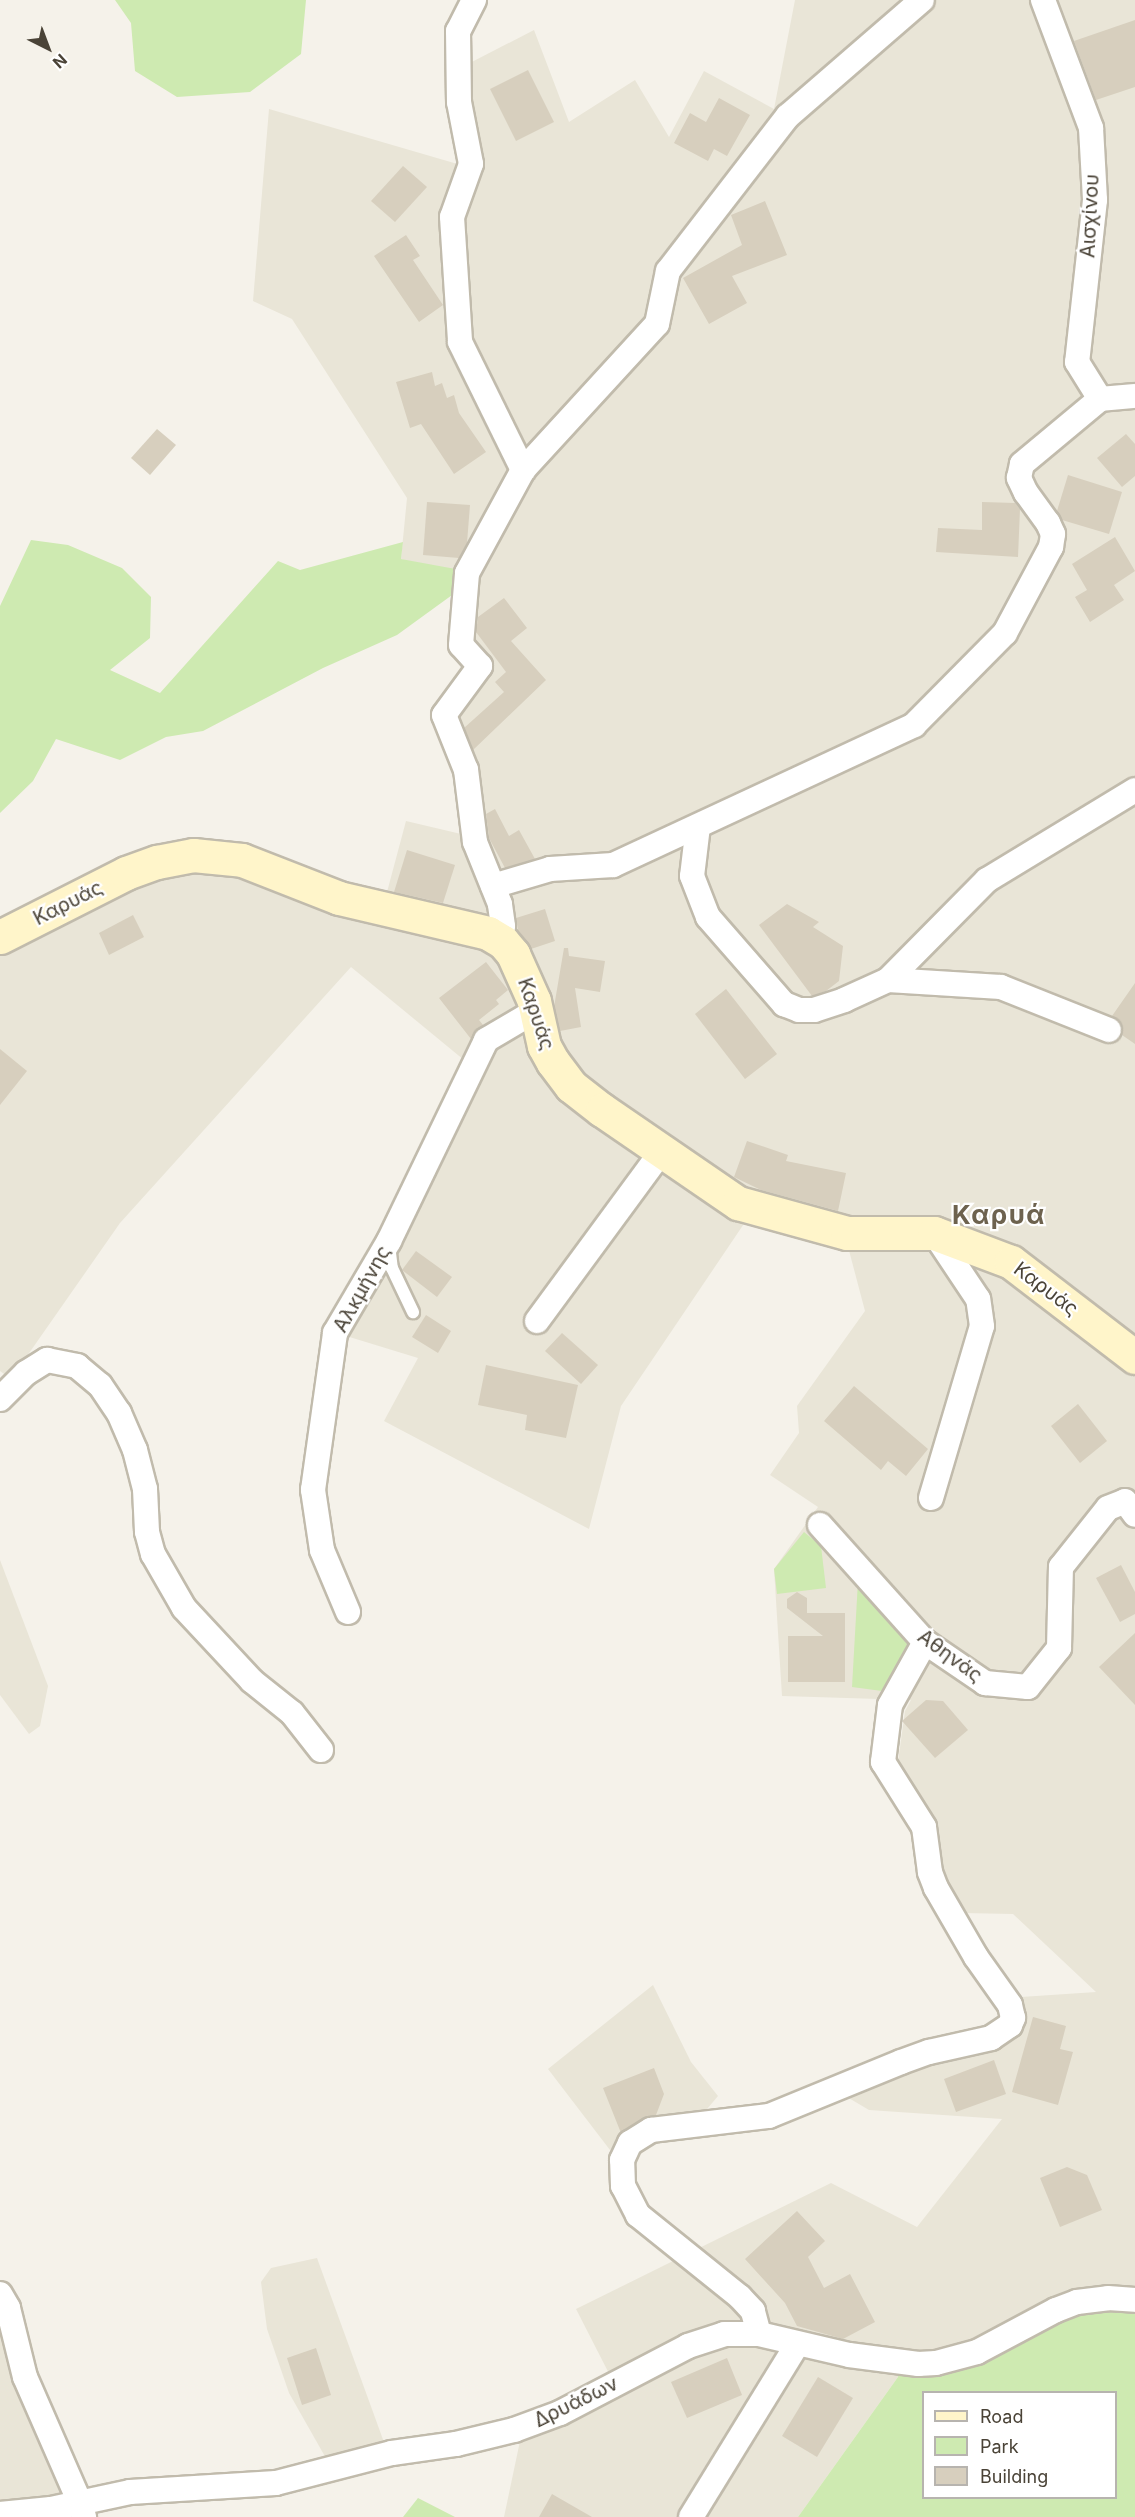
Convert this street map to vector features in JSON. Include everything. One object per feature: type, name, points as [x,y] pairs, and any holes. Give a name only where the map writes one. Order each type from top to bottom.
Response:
[{"type":"street","points":[[474,0],[458,31],[459,102],[471,164],[452,217],[460,342],[523,470]]},
{"type":"street","points":[[500,939],[502,916],[472,830],[466,770],[444,715],[480,666],[461,645],[467,573],[523,470],[657,324],[668,271],[788,116],[922,0]]},
{"type":"street","name":"Αισχίνου","points":[[1043,0],[1091,128],[1095,200],[1077,362],[1100,399]]},
{"type":"street","points":[[493,886],[550,869],[613,865],[914,725],[1005,633],[1051,547],[1053,534],[1026,493],[1019,478],[1022,464],[1100,399],[1135,396]]},
{"type":"street","points":[[698,826],[692,876],[703,908],[726,940],[784,1004],[799,1010],[814,1010],[844,1000],[888,980],[987,880],[1135,790]]},
{"type":"street","name":"Καρυάς","points":[[0,937],[126,873],[164,860],[193,855],[218,856],[255,863],[339,898],[468,927],[500,939],[513,954],[537,1010],[543,1041],[553,1062],[566,1080],[591,1102],[738,1203],[847,1233],[934,1233],[1011,1262],[1134,1354]]},
{"type":"street","points":[[888,980],[1001,987],[1109,1030]]},
{"type":"street","name":"Αλκμήνης","points":[[348,1612],[322,1550],[313,1490],[335,1333],[389,1241],[486,1040],[537,1010]]},
{"type":"street","points":[[537,1321],[662,1151]]},
{"type":"street","points":[[931,1498],[982,1326],[978,1299],[934,1233]]},
{"type":"street","points":[[0,1399],[26,1373],[47,1360],[77,1366],[99,1385],[119,1413],[135,1450],[146,1489],[147,1532],[153,1554],[184,1608],[252,1681],[292,1713],[321,1750]]},
{"type":"street","name":"Αθηνάς","points":[[820,1525],[925,1642],[985,1683],[1028,1687],[1059,1648],[1061,1567],[1107,1508],[1125,1501],[1135,1515]]},
{"type":"street","points":[[759,2334],[753,2311],[740,2297],[638,2215],[623,2187],[622,2160],[630,2143],[651,2130],[769,2116],[929,2052],[991,2038],[1010,2025],[1013,2018],[1010,2005],[976,1957],[936,1888],[930,1872],[924,1827],[883,1762],[890,1705],[925,1642]]},
{"type":"street","points":[[0,2294],[8,2308],[25,2377],[82,2510]]},
{"type":"street","name":"Δρυάδων","points":[[0,2514],[51,2509],[82,2510],[130,2492],[276,2483],[392,2452],[456,2444],[514,2430],[560,2413],[704,2340],[732,2333],[759,2334],[797,2345],[849,2355],[918,2364],[936,2363],[977,2352],[1056,2310],[1077,2302],[1108,2298],[1135,2300]]},
{"type":"street","points":[[691,2517],[797,2345]]},
{"type":"lane","points":[[389,1241],[392,1268],[414,1312]]},
{"type":"shaded area","points":[[795,0],[1135,0],[1135,2288],[1101,2286],[1070,2291],[1033,2306],[1000,2329],[964,2346],[929,2355],[901,2353],[898,2377],[798,2517],[504,2517],[520,2441],[619,2393],[576,2309],[831,2183],[917,2227],[1002,2119],[869,2110],[842,2094],[1019,2026],[1021,1997],[1096,1992],[1013,1914],[962,1913],[941,1874],[934,1826],[898,1762],[905,1711],[911,1700],[782,1696],[774,1569],[818,1507],[770,1475],[799,1433],[797,1406],[865,1311],[842,1224],[760,1200],[621,1406],[589,1529],[384,1421],[418,1358],[343,1335],[481,1074],[351,967],[120,1223],[11,1379],[0,1371],[0,946],[124,886],[200,869],[231,874],[379,922],[406,821],[478,838],[456,721],[492,673],[464,643],[472,587],[401,559],[407,498],[292,319],[253,301],[269,109],[478,170],[481,159],[466,65],[534,30],[569,122],[635,80],[669,137],[704,71],[774,109]]},
{"type":"shaded area","points":[[0,1560],[48,1686],[40,1726],[29,1734],[0,1695]]},
{"type":"shaded area","points":[[653,1985],[691,2062],[718,2096],[702,2115],[630,2134],[610,2150],[548,2069]]},
{"type":"shaded area","points":[[317,2258],[385,2445],[327,2460],[289,2393],[267,2329],[261,2282],[271,2268]]},
{"type":"shaded area","points":[[3,2333],[70,2499],[0,2509],[0,2335]]},
{"type":"green space","points":[[115,0],[306,0],[301,54],[250,92],[177,97],[135,71],[131,23]]},
{"type":"green space","points":[[31,540],[68,545],[122,568],[151,597],[150,638],[110,670],[160,693],[278,561],[300,570],[403,542],[401,559],[461,570],[459,590],[397,635],[323,668],[203,731],[166,737],[120,760],[56,739],[33,781],[0,813],[0,606]]},
{"type":"green space","points":[[804,1532],[821,1546],[826,1588],[777,1594],[774,1569]]},
{"type":"green space","points":[[858,1581],[912,1636],[882,1691],[852,1687]]},
{"type":"green space","points":[[1135,2303],[1135,2517],[798,2517],[898,2377],[899,2366],[1056,2314]]},
{"type":"green space","points":[[418,2498],[455,2517],[403,2517]]},
{"type":"building","points":[[1135,20],[1135,87],[1096,100],[1074,41]]},
{"type":"building","points":[[528,70],[554,122],[516,141],[490,89]]},
{"type":"building","points":[[719,98],[750,115],[727,156],[714,149],[708,161],[674,143],[690,113],[706,122]]},
{"type":"building","points":[[403,166],[427,187],[395,222],[371,201]]},
{"type":"building","points":[[765,201],[787,255],[732,276],[747,303],[709,324],[683,278],[742,245],[731,215]]},
{"type":"building","points":[[406,235],[420,256],[413,260],[443,305],[419,322],[374,256]]},
{"type":"building","points":[[432,372],[435,386],[442,383],[447,398],[454,395],[459,413],[486,452],[454,474],[421,424],[410,428],[396,382]]},
{"type":"building","points":[[157,429],[176,445],[150,475],[131,458]]},
{"type":"building","points":[[1126,434],[1135,444],[1135,476],[1122,487],[1097,458]]},
{"type":"building","points":[[1068,475],[1122,492],[1109,534],[1062,520],[1057,511]]},
{"type":"building","points":[[427,502],[470,505],[467,543],[459,558],[423,555]]},
{"type":"building","points":[[982,502],[1015,503],[1020,509],[1018,557],[936,552],[938,528],[982,530]]},
{"type":"building","points":[[1115,537],[1135,571],[1114,585],[1124,600],[1090,622],[1075,597],[1087,590],[1072,564]]},
{"type":"building","points":[[504,598],[527,628],[511,641],[546,680],[473,750],[464,728],[504,692],[495,682],[506,672],[476,632],[478,617]]},
{"type":"building","points":[[495,809],[509,836],[519,830],[535,859],[505,868],[489,838],[486,814]]},
{"type":"building","points":[[407,850],[455,865],[443,903],[394,892]]},
{"type":"building","points":[[787,904],[819,922],[813,927],[843,946],[839,981],[826,991],[812,996],[759,925]]},
{"type":"building","points":[[545,909],[555,941],[531,949],[518,931],[516,918]]},
{"type":"building","points":[[133,915],[144,937],[109,955],[99,933]]},
{"type":"building","points":[[564,948],[568,948],[569,956],[605,961],[600,992],[575,988],[581,1027],[560,1031],[554,1007]]},
{"type":"building","points":[[486,962],[508,990],[496,1000],[499,1004],[479,1020],[483,1025],[471,1039],[439,998]]},
{"type":"building","points":[[1135,983],[1135,1044],[1122,1035],[1120,1022],[1112,1016]]},
{"type":"building","points":[[726,989],[777,1054],[745,1079],[695,1014]]},
{"type":"building","points":[[0,1049],[27,1071],[0,1105]]},
{"type":"building","points":[[747,1141],[788,1155],[786,1161],[846,1173],[838,1211],[761,1190],[734,1177]]},
{"type":"building","points":[[416,1251],[452,1277],[437,1297],[402,1270]]},
{"type":"building","points":[[426,1315],[451,1331],[438,1353],[412,1337]]},
{"type":"building","points":[[562,1333],[598,1365],[581,1384],[545,1351]]},
{"type":"building","points":[[486,1365],[578,1385],[566,1438],[525,1430],[527,1415],[478,1405]]},
{"type":"building","points":[[854,1386],[928,1449],[906,1476],[888,1461],[881,1470],[824,1421]]},
{"type":"building","points":[[1078,1404],[1107,1441],[1080,1463],[1051,1426]]},
{"type":"building","points":[[1121,1565],[1135,1592],[1135,1614],[1120,1622],[1096,1578]]},
{"type":"building","points":[[797,1592],[807,1598],[807,1613],[845,1613],[845,1682],[788,1682],[788,1636],[823,1636],[787,1608],[787,1599]]},
{"type":"building","points":[[1135,1633],[1135,1705],[1099,1667]]},
{"type":"building","points":[[926,1700],[943,1701],[968,1730],[935,1758],[902,1721]]},
{"type":"building","points":[[1033,2017],[1066,2026],[1060,2049],[1073,2052],[1058,2105],[1012,2092]]},
{"type":"building","points":[[994,2060],[1006,2094],[956,2112],[944,2079]]},
{"type":"building","points":[[654,2068],[664,2094],[656,2115],[644,2118],[621,2133],[603,2088]]},
{"type":"building","points":[[1067,2167],[1087,2175],[1102,2210],[1060,2227],[1040,2178]]},
{"type":"building","points":[[797,2211],[825,2241],[808,2257],[824,2288],[850,2274],[875,2322],[843,2339],[797,2326],[785,2303],[745,2259]]},
{"type":"building","points":[[316,2348],[331,2395],[302,2405],[287,2358]]},
{"type":"building","points":[[727,2358],[742,2395],[687,2418],[671,2382]]},
{"type":"building","points":[[818,2377],[853,2398],[817,2457],[782,2436]]},
{"type":"building","points":[[552,2494],[592,2517],[539,2517]]},
{"type":"district","name":"Καρυά","points":[[999,1215]]}]
